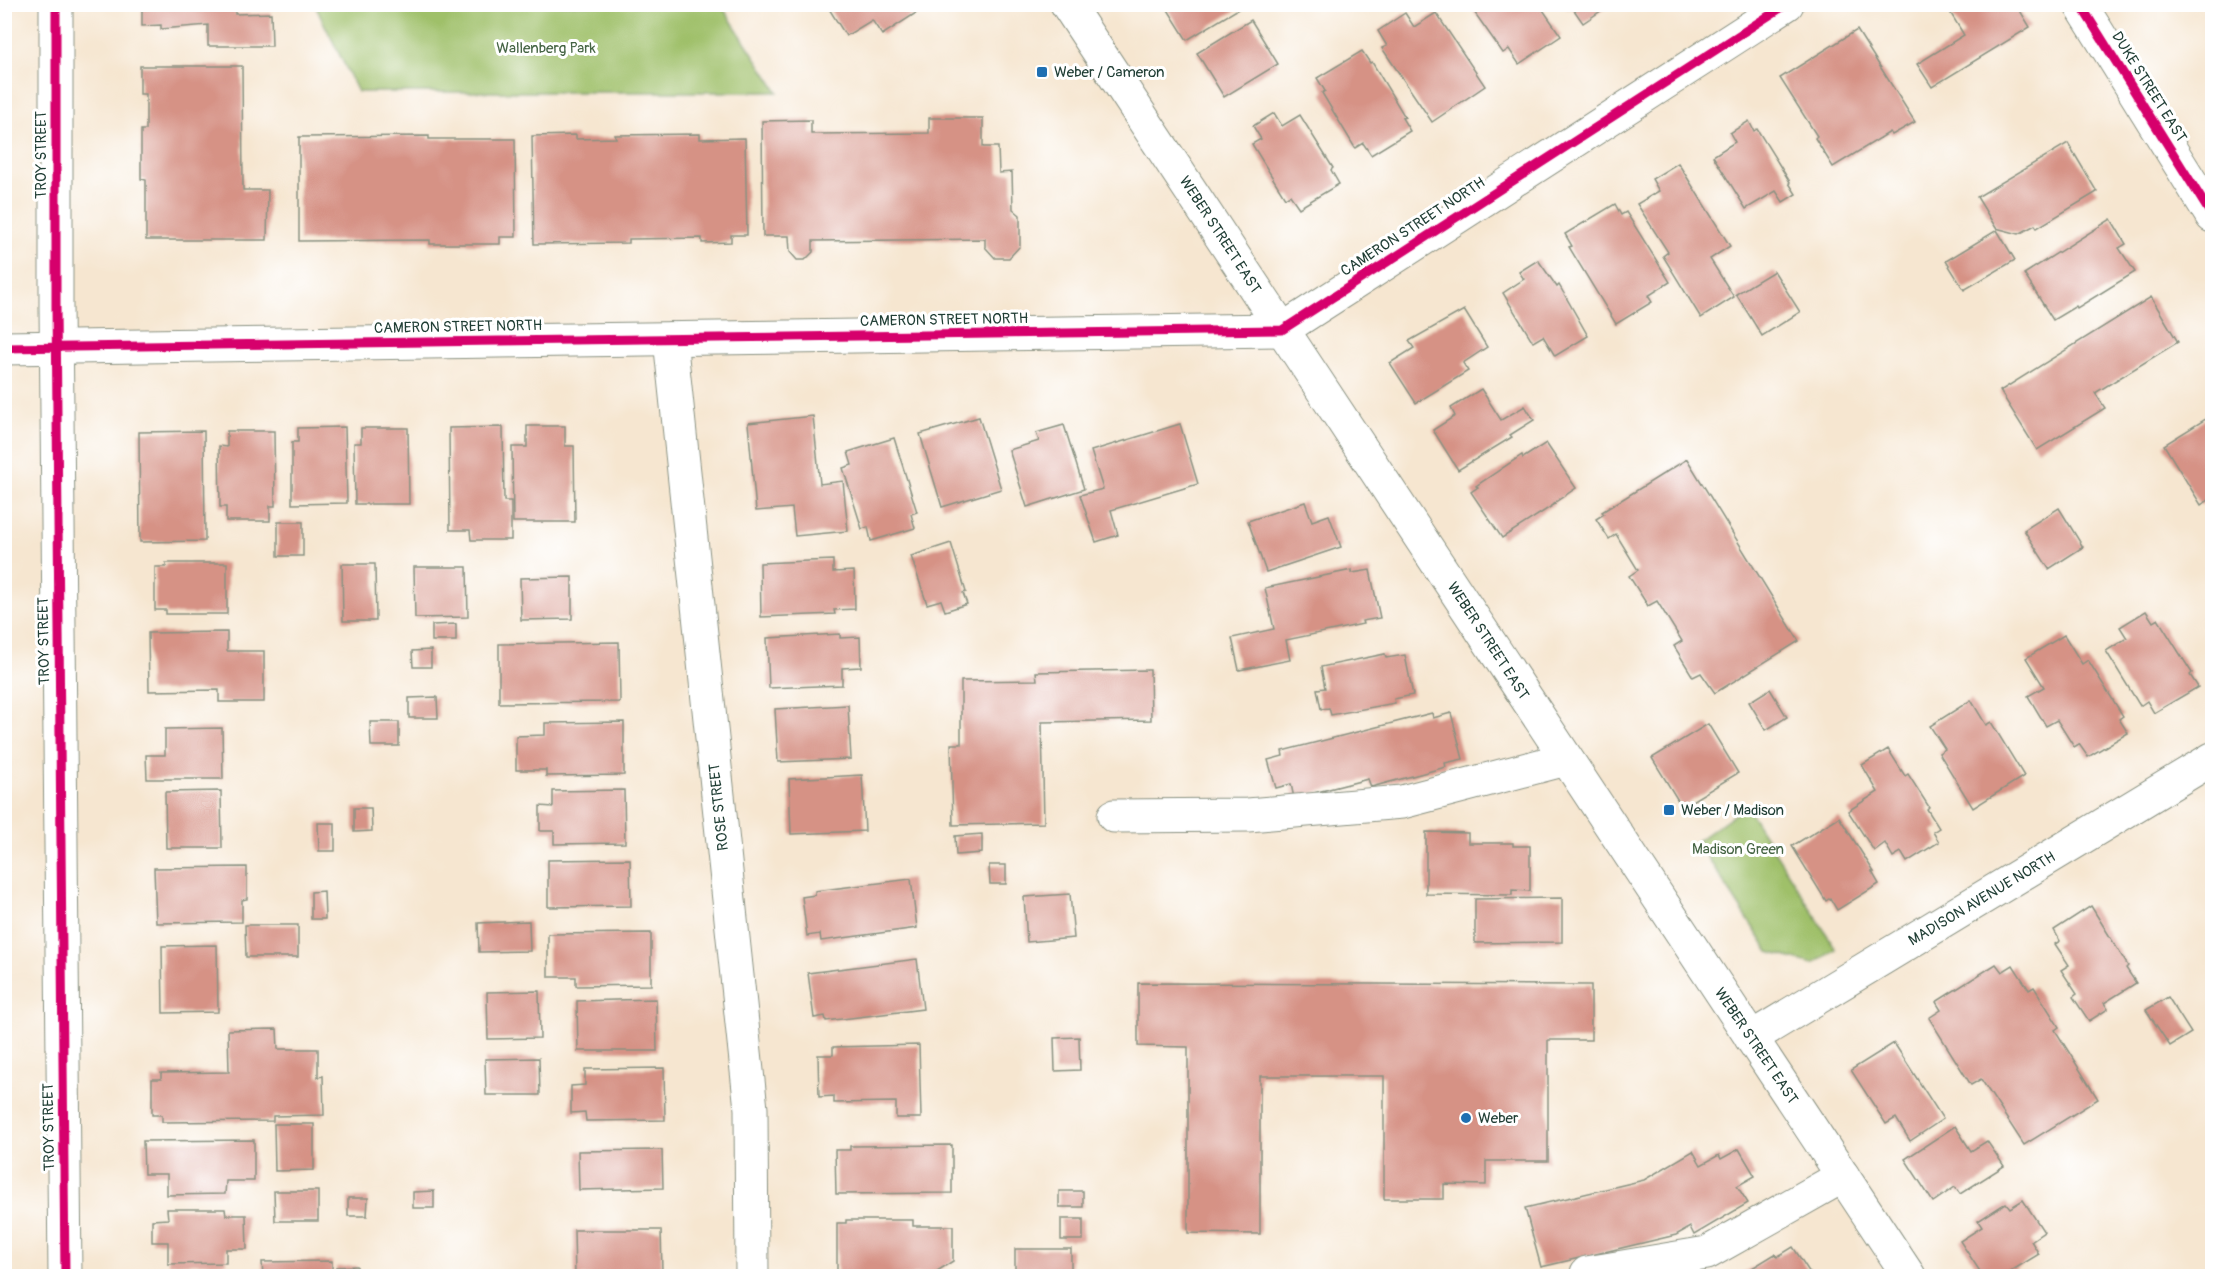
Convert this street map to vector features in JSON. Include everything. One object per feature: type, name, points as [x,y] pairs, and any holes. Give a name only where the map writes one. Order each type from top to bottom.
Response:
[{"type":"street","name":"TROY STREET","points":[[56,4],[65,1276]]},
{"type":"street","name":"WEBER STREET EAST","points":[[1067,4],[1909,1276]]},
{"type":"street","name":"CAMERON STREET NORTH","points":[[4,348],[1282,330],[1787,4]]},
{"type":"street","name":"DUKE STREET EAST","points":[[2080,4],[2212,216]]},
{"type":"street","name":"ROSE STREET","points":[[670,339],[751,1109],[753,1276]]},
{"type":"street","points":[[1114,816],[1248,815],[1402,802],[1566,759]]},
{"type":"street","name":"MADISON AVENUE NORTH","points":[[1751,1038],[2212,759]]},
{"type":"street","points":[[1587,1273],[1699,1265],[1843,1176]]},
{"type":"green space","name":"Wallenberg Park","points":[[315,5],[721,5],[778,92],[358,92]]},
{"type":"green space","name":"Madison Green","points":[[1746,806],[1836,949],[1813,964],[1769,952],[1697,841]]},
{"type":"building","points":[[142,4],[235,4],[235,14],[271,13],[272,46],[208,46],[208,25],[161,29],[161,25],[142,26]]},
{"type":"building","points":[[826,4],[930,4],[882,35],[872,20],[846,36]]},
{"type":"building","points":[[1462,4],[1539,4],[1561,36],[1519,64],[1509,49],[1503,53],[1470,6],[1465,9]]},
{"type":"building","points":[[1564,4],[1611,4],[1583,23],[1572,7],[1568,9]]},
{"type":"building","points":[[1945,4],[2016,4],[2030,27],[1932,87],[1917,64],[1964,35]]},
{"type":"building","points":[[1165,5],[1245,5],[1187,40]]},
{"type":"building","points":[[1405,13],[1414,27],[1436,13],[1485,86],[1432,122],[1382,48],[1387,46],[1378,31]]},
{"type":"building","points":[[1251,20],[1278,64],[1224,97],[1197,53]]},
{"type":"building","points":[[1857,30],[1915,122],[1892,135],[1890,132],[1833,167],[1815,138],[1817,136],[1780,78]]},
{"type":"building","points":[[1362,51],[1370,63],[1372,62],[1405,117],[1402,118],[1410,131],[1371,155],[1363,143],[1355,148],[1322,93],[1325,91],[1317,78]]},
{"type":"building","points":[[140,66],[242,66],[243,190],[268,190],[267,240],[146,240],[146,180],[141,179],[141,130],[146,130],[146,94],[140,94]]},
{"type":"building","points":[[1274,113],[1282,126],[1300,115],[1333,168],[1331,170],[1339,184],[1299,208],[1290,195],[1285,198],[1252,144],[1261,139],[1253,126]]},
{"type":"building","points":[[929,118],[983,118],[983,147],[998,147],[999,173],[1012,172],[1013,209],[1020,215],[1020,246],[1009,258],[995,258],[985,247],[985,239],[813,241],[813,252],[805,260],[797,260],[790,252],[789,236],[763,236],[762,121],[811,120],[811,134],[929,133]]},
{"type":"building","points":[[1749,121],[1754,131],[1757,129],[1796,194],[1783,202],[1776,191],[1746,209],[1713,156],[1735,142],[1730,133]]},
{"type":"building","points":[[700,134],[700,139],[745,138],[747,235],[731,235],[731,242],[702,243],[702,238],[629,239],[629,243],[534,244],[532,136],[576,135],[576,139],[616,138],[615,135]]},
{"type":"building","points":[[429,136],[429,139],[515,139],[516,237],[500,237],[500,244],[430,244],[430,240],[299,241],[299,137]]},
{"type":"building","points":[[2068,143],[2097,192],[2037,228],[2035,225],[2019,234],[1996,228],[1977,197]]},
{"type":"building","points":[[1678,163],[1730,246],[1710,259],[1734,297],[1701,318],[1663,256],[1668,252],[1637,204],[1659,191],[1652,179]]},
{"type":"building","points":[[1615,204],[1621,215],[1626,212],[1670,282],[1648,296],[1652,302],[1616,324],[1569,247],[1572,246],[1565,234]]},
{"type":"building","points":[[2111,219],[2126,244],[2119,248],[2135,272],[2053,320],[2024,274]]},
{"type":"building","points":[[1997,230],[2015,260],[1964,290],[1946,261]]},
{"type":"building","points":[[1538,260],[1557,287],[1559,285],[1588,336],[1555,356],[1543,336],[1533,342],[1503,293],[1524,279],[1519,272]]},
{"type":"building","points":[[1774,271],[1800,312],[1762,336],[1736,294]]},
{"type":"building","points":[[2151,297],[2178,342],[2095,393],[2105,408],[2037,450],[2000,391]]},
{"type":"building","points":[[1464,310],[1487,347],[1463,363],[1468,371],[1416,403],[1390,363],[1414,348],[1409,341]]},
{"type":"building","points":[[1481,389],[1501,420],[1525,406],[1534,420],[1510,435],[1512,437],[1458,470],[1433,430],[1455,416],[1451,408]]},
{"type":"building","points":[[2212,415],[2212,498],[2201,505],[2164,445]]},
{"type":"building","points":[[813,416],[820,484],[843,481],[848,531],[795,536],[792,508],[756,511],[748,423]]},
{"type":"building","points":[[979,417],[1001,489],[942,507],[920,434]]},
{"type":"building","points":[[1180,424],[1198,484],[1111,510],[1118,535],[1096,542],[1080,495],[1103,489],[1091,451]]},
{"type":"building","points":[[1064,425],[1084,489],[1027,507],[1009,450],[1039,441],[1036,433]]},
{"type":"building","points":[[527,426],[565,426],[565,446],[574,446],[575,522],[513,522],[512,447],[527,447]]},
{"type":"building","points":[[345,427],[347,503],[292,504],[292,442],[298,442],[298,428]]},
{"type":"building","points":[[503,427],[504,501],[511,501],[511,540],[471,540],[470,530],[450,530],[449,428]]},
{"type":"building","points":[[361,428],[408,428],[409,504],[355,504],[354,443],[361,443]]},
{"type":"building","points":[[204,431],[205,541],[140,542],[139,432]]},
{"type":"building","points":[[227,431],[274,431],[275,506],[270,506],[270,521],[226,521],[226,507],[220,507],[219,446],[227,447]]},
{"type":"building","points":[[894,438],[917,512],[911,514],[915,528],[871,541],[868,527],[862,529],[843,468],[852,465],[848,452]]},
{"type":"building","points":[[1546,443],[1576,488],[1502,538],[1471,492],[1478,487],[1476,486],[1522,455],[1523,458]]},
{"type":"building","points":[[1687,459],[1799,641],[1715,693],[1701,673],[1693,677],[1674,646],[1682,641],[1657,601],[1648,606],[1629,576],[1638,570],[1616,534],[1609,539],[1596,519],[1604,514],[1602,512]]},
{"type":"building","points":[[1305,502],[1312,521],[1329,515],[1341,547],[1266,572],[1248,521]]},
{"type":"building","points":[[2059,508],[2083,547],[2049,569],[2024,530]]},
{"type":"building","points":[[278,522],[303,522],[303,556],[278,556]]},
{"type":"building","points":[[951,543],[966,592],[963,593],[967,604],[945,611],[941,600],[927,604],[911,556]]},
{"type":"building","points":[[833,560],[833,572],[854,571],[855,609],[834,610],[835,614],[761,617],[760,563]]},
{"type":"building","points":[[166,563],[227,563],[227,614],[166,614],[166,610],[155,610],[155,567],[166,567]]},
{"type":"building","points":[[342,564],[375,564],[376,621],[343,621]]},
{"type":"building","points":[[414,567],[467,567],[468,617],[415,618]]},
{"type":"building","points":[[1352,570],[1352,573],[1370,570],[1380,618],[1362,621],[1363,624],[1286,640],[1290,660],[1239,670],[1232,638],[1274,629],[1265,588]]},
{"type":"building","points":[[572,577],[572,619],[521,620],[520,578]]},
{"type":"building","points":[[2146,611],[2153,622],[2158,619],[2192,673],[2190,675],[2198,687],[2154,713],[2147,701],[2140,706],[2106,651],[2127,638],[2120,627]]},
{"type":"building","points":[[456,624],[456,641],[432,641],[432,625]]},
{"type":"building","points":[[227,632],[227,651],[264,651],[264,702],[219,702],[219,690],[149,691],[148,633]]},
{"type":"building","points":[[840,634],[840,638],[860,637],[861,667],[842,668],[842,685],[769,688],[767,638]]},
{"type":"building","points":[[2064,635],[2082,664],[2088,660],[2123,716],[2119,719],[2128,733],[2088,757],[2079,744],[2074,747],[2057,720],[2046,726],[2028,696],[2044,687],[2026,658]]},
{"type":"building","points":[[619,642],[620,702],[499,703],[499,644]]},
{"type":"building","points":[[431,650],[431,667],[413,667],[412,651]]},
{"type":"building","points":[[1385,654],[1386,658],[1405,655],[1413,695],[1394,699],[1395,703],[1331,715],[1329,708],[1321,709],[1317,689],[1325,688],[1321,667]]},
{"type":"building","points":[[1150,670],[1151,720],[1042,722],[1044,823],[953,825],[951,744],[961,744],[961,681],[1037,680],[1036,672]]},
{"type":"building","points":[[1770,689],[1787,717],[1766,730],[1749,702]]},
{"type":"building","points":[[437,697],[438,718],[409,718],[409,698]]},
{"type":"building","points":[[1971,700],[1986,725],[1991,722],[2024,776],[1973,808],[1939,753],[1945,749],[1930,726]]},
{"type":"building","points":[[848,705],[851,759],[778,762],[775,709]]},
{"type":"building","points":[[1432,713],[1433,718],[1451,713],[1463,759],[1445,763],[1446,767],[1371,787],[1368,779],[1294,798],[1291,784],[1276,788],[1268,760],[1283,756],[1282,751]]},
{"type":"building","points":[[370,722],[399,722],[399,746],[371,746]]},
{"type":"building","points":[[624,722],[624,775],[546,776],[546,770],[516,770],[516,736],[545,735],[545,723]]},
{"type":"building","points":[[1708,724],[1738,773],[1682,807],[1652,758]]},
{"type":"building","points":[[222,728],[223,779],[147,779],[146,755],[165,755],[165,729]]},
{"type":"building","points":[[1888,749],[1905,776],[1908,774],[1939,828],[1933,832],[1939,842],[1907,862],[1901,852],[1893,857],[1885,843],[1874,851],[1848,811],[1878,792],[1862,765]]},
{"type":"building","points":[[862,775],[865,831],[791,834],[789,779]]},
{"type":"building","points":[[624,790],[625,843],[554,844],[554,831],[540,831],[540,806],[553,807],[553,791]]},
{"type":"building","points":[[221,791],[222,848],[166,848],[165,792]]},
{"type":"building","points":[[354,808],[371,808],[372,831],[354,832]]},
{"type":"building","points":[[1839,817],[1874,872],[1872,872],[1879,884],[1837,910],[1830,898],[1826,901],[1792,846]]},
{"type":"building","points":[[318,823],[335,823],[335,851],[319,851]]},
{"type":"building","points":[[1426,832],[1468,833],[1468,843],[1513,843],[1513,846],[1530,846],[1530,891],[1512,890],[1512,895],[1426,894]]},
{"type":"building","points":[[982,834],[982,853],[956,855],[955,836]]},
{"type":"building","points":[[630,859],[631,906],[548,907],[548,860]]},
{"type":"building","points":[[989,865],[1006,865],[1006,884],[990,884]]},
{"type":"building","points":[[247,867],[247,899],[242,900],[242,922],[156,923],[154,868]]},
{"type":"building","points":[[911,879],[917,928],[821,941],[820,934],[807,936],[802,897],[815,895],[815,891]]},
{"type":"building","points":[[324,891],[325,919],[311,919],[311,892]]},
{"type":"building","points":[[1070,894],[1074,938],[1027,942],[1024,897]]},
{"type":"building","points":[[1562,898],[1562,942],[1475,943],[1475,899]]},
{"type":"building","points":[[2091,906],[2136,983],[2104,1003],[2108,1009],[2089,1021],[2073,997],[2077,994],[2061,970],[2069,965],[2055,944],[2060,941],[2054,930]]},
{"type":"building","points":[[529,921],[530,951],[479,952],[478,923]]},
{"type":"building","points":[[245,925],[298,925],[298,957],[246,957]]},
{"type":"building","points":[[651,933],[651,985],[576,986],[576,977],[548,977],[548,934]]},
{"type":"building","points":[[217,945],[218,1012],[163,1013],[162,946]]},
{"type":"building","points":[[917,959],[923,1009],[826,1021],[825,1016],[814,1018],[808,973]]},
{"type":"building","points":[[1996,964],[2002,972],[2013,965],[2029,990],[2034,987],[2059,1027],[2055,1030],[2098,1099],[2024,1145],[1981,1079],[1971,1085],[1929,1018],[1941,1010],[1936,1002]]},
{"type":"building","name":"Weber","points":[[1138,983],[1591,985],[1591,1040],[1548,1040],[1548,1161],[1486,1161],[1486,1185],[1444,1184],[1444,1199],[1384,1199],[1384,1076],[1260,1076],[1260,1234],[1188,1233],[1188,1047],[1138,1046]]},
{"type":"building","points":[[539,991],[540,1038],[488,1039],[487,992]]},
{"type":"building","points":[[2168,997],[2191,1033],[2170,1046],[2146,1010]]},
{"type":"building","points":[[656,999],[657,1051],[578,1051],[577,1001]]},
{"type":"building","points":[[277,1029],[278,1049],[318,1049],[318,1077],[323,1076],[324,1115],[273,1116],[273,1121],[162,1122],[162,1115],[152,1115],[152,1079],[161,1079],[161,1073],[229,1072],[228,1030]]},
{"type":"building","points":[[1079,1037],[1080,1070],[1055,1071],[1054,1038]]},
{"type":"building","points":[[1894,1043],[1943,1119],[1910,1141],[1896,1118],[1886,1124],[1851,1070]]},
{"type":"building","points":[[919,1045],[921,1118],[896,1118],[896,1102],[834,1103],[834,1096],[819,1097],[818,1055],[833,1055],[833,1047]]},
{"type":"building","points":[[539,1058],[540,1095],[486,1095],[485,1059]]},
{"type":"building","points":[[664,1068],[665,1120],[586,1121],[585,1112],[571,1113],[571,1086],[585,1085],[585,1069]]},
{"type":"building","points":[[274,1124],[314,1124],[314,1170],[275,1171]]},
{"type":"building","points":[[1955,1126],[1971,1151],[1987,1141],[2004,1166],[1960,1194],[1955,1187],[1933,1202],[1905,1159]]},
{"type":"building","points":[[254,1140],[254,1181],[226,1181],[225,1194],[167,1195],[167,1174],[144,1174],[143,1141]]},
{"type":"building","points":[[952,1145],[952,1193],[836,1194],[835,1150],[850,1150],[850,1146]]},
{"type":"building","points":[[1739,1149],[1755,1176],[1737,1186],[1748,1203],[1694,1235],[1690,1227],[1676,1235],[1541,1267],[1525,1208],[1644,1180],[1693,1151],[1701,1165],[1719,1155],[1721,1159]]},
{"type":"building","points":[[662,1150],[663,1188],[579,1190],[578,1151]]},
{"type":"building","points":[[274,1191],[318,1191],[318,1221],[275,1221]]},
{"type":"building","points":[[434,1191],[434,1208],[413,1208],[413,1192]]},
{"type":"building","points":[[1059,1191],[1083,1191],[1083,1207],[1059,1207]]},
{"type":"building","points":[[348,1198],[368,1198],[367,1216],[348,1216]]},
{"type":"building","points":[[2023,1200],[2044,1232],[2031,1241],[2039,1254],[2003,1276],[1983,1276],[1960,1241],[1982,1227],[1978,1221],[2006,1203],[2010,1208]]},
{"type":"building","points":[[167,1209],[225,1209],[226,1215],[246,1215],[247,1249],[226,1249],[226,1263],[168,1264],[168,1242],[152,1242],[152,1220],[168,1219]]},
{"type":"building","points":[[1061,1219],[1083,1219],[1083,1240],[1061,1240]]},
{"type":"building","points":[[846,1220],[913,1220],[913,1226],[953,1226],[953,1261],[931,1275],[837,1276],[837,1223],[846,1223]]},
{"type":"building","points":[[574,1230],[661,1230],[662,1272],[641,1272],[641,1276],[575,1276]]},
{"type":"building","points":[[1793,1247],[1810,1273],[1804,1276],[1739,1276],[1775,1254],[1777,1257]]},
{"type":"building","points":[[1015,1249],[1071,1249],[1071,1276],[1015,1276]]},
{"type":"building","points":[[332,1261],[332,1276],[263,1276],[262,1262]]},
{"type":"building","points":[[357,1266],[357,1276],[336,1276],[336,1267]]},
{"type":"cycle path","points":[[56,4],[56,306],[65,1276]]},
{"type":"cycle path","points":[[4,348],[1282,330],[1787,4]]},
{"type":"cycle path","points":[[2080,4],[2212,216]]},
{"type":"place","name":"Weber / Cameron","points":[[1042,72]]},
{"type":"place","name":"Weber / Madison","points":[[1669,810]]},
{"type":"place","name":"Weber","points":[[1466,1118]]}]
